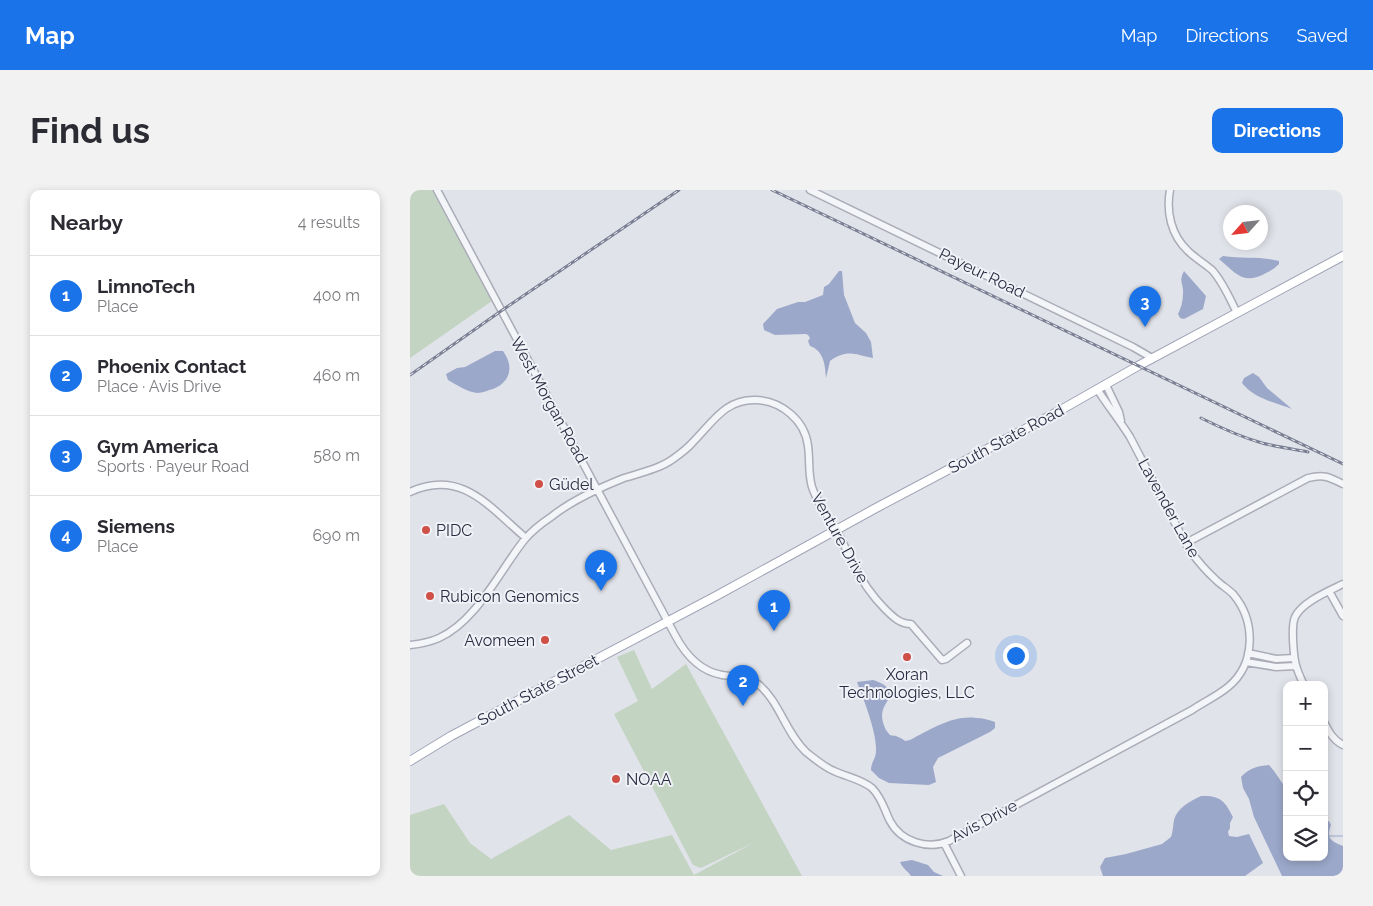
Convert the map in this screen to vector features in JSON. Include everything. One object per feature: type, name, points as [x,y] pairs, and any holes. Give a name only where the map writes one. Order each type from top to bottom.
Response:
[{"type":"main road","name":"South State Road","points":[[668,621],[1343,256]]},
{"type":"main road","name":"South State Street","points":[[410,761],[451,736],[668,621]]},
{"type":"street","name":"Payeur Road","points":[[810,190],[1124,342],[1152,358]]},
{"type":"street","points":[[1170,190],[1169,213],[1176,236],[1187,250],[1216,275],[1238,313]]},
{"type":"street","name":"West Morgan Road","points":[[439,191],[501,311],[668,621]]},
{"type":"street","name":"Lavender Lane","points":[[1106,384],[1121,422],[1186,543],[1197,560],[1216,580],[1232,593],[1242,606],[1248,620],[1250,636],[1248,653],[1246,662],[1238,676],[1228,687],[1198,706]]},
{"type":"street","name":"Lavender Lane","points":[[1097,389],[1113,414],[1121,422]]},
{"type":"street","name":"Venture Drive","points":[[410,645],[424,643],[440,637],[460,624],[476,606],[526,538],[551,516],[598,489],[660,466],[671,460],[691,444],[718,413],[728,406],[744,400],[774,403],[786,409],[796,419],[808,443],[810,474],[817,499],[837,530],[852,562],[870,593],[880,604],[898,620],[905,624],[910,624],[942,660],[967,643]]},
{"type":"street","points":[[1186,543],[1308,478],[1323,476],[1343,484]]},
{"type":"street","points":[[410,492],[423,486],[438,485],[453,486],[469,491],[480,498],[526,538]]},
{"type":"street","points":[[1302,681],[1295,666],[1294,658],[1293,624],[1295,617],[1303,607],[1343,584]]},
{"type":"street","points":[[1329,591],[1343,616]]},
{"type":"street","name":"Avis Drive","points":[[668,621],[688,656],[704,669],[721,675],[742,677],[756,683],[770,697],[797,742],[833,771],[860,781],[871,788],[880,798],[891,822],[903,836],[923,844],[944,843],[1198,706]]},
{"type":"street","points":[[1248,653],[1276,659],[1294,658]]},
{"type":"street","points":[[1246,662],[1276,667],[1295,666]]},
{"type":"street","points":[[1326,726],[1336,741],[1343,745]]},
{"type":"street","points":[[944,843],[961,876]]},
{"type":"green space","points":[[410,190],[433,190],[492,301],[410,358]]},
{"type":"green space","points":[[634,650],[652,689],[686,664],[802,876],[410,876],[410,815],[444,804],[470,843],[491,859],[569,815],[611,850],[672,835],[694,875],[755,842],[701,868],[693,865],[614,714],[638,701],[617,657]]},
{"type":"water","points":[[1223,256],[1272,259],[1279,261],[1279,264],[1258,277],[1246,278],[1235,273],[1219,259]]},
{"type":"water","points":[[839,271],[842,271],[844,295],[855,323],[866,333],[871,342],[873,358],[855,354],[836,357],[830,361],[826,378],[823,359],[815,348],[810,346],[808,335],[775,335],[764,330],[763,324],[777,309],[823,295],[824,287],[829,284]]},
{"type":"water","points":[[1184,271],[1206,296],[1203,309],[1184,319],[1180,318],[1178,314],[1183,299],[1181,280]]},
{"type":"water","points":[[495,351],[503,351],[509,362],[507,378],[499,386],[477,393],[466,390],[448,380],[446,374],[457,368],[465,367]]},
{"type":"water","points":[[1253,373],[1259,377],[1267,388],[1292,409],[1252,393],[1242,383],[1244,378]]},
{"type":"water","points":[[873,680],[888,688],[891,694],[882,713],[885,728],[890,735],[905,741],[942,724],[958,719],[986,719],[995,722],[995,728],[938,758],[933,767],[936,782],[929,785],[889,783],[879,778],[871,770],[876,754],[876,744],[869,716],[857,682]]},
{"type":"water","points":[[1269,765],[1283,784],[1283,861],[1328,861],[1329,821],[1331,825],[1329,836],[1335,843],[1343,846],[1343,876],[1282,876],[1254,817],[1249,799],[1243,788],[1241,777],[1247,771]]},
{"type":"water","points":[[1201,796],[1217,798],[1224,803],[1233,817],[1228,832],[1229,836],[1237,837],[1249,834],[1263,863],[1245,876],[1103,876],[1100,867],[1105,858],[1162,844],[1171,837],[1174,820],[1178,812],[1188,803]]},
{"type":"water","points":[[912,860],[928,865],[934,872],[943,876],[911,876],[900,862]]},
{"type":"waterway","points":[[1329,836],[1343,836]]},
{"type":"railway","points":[[410,375],[679,190]]},
{"type":"railway","points":[[772,190],[1343,464]]},
{"type":"railway","points":[[1201,418],[1254,441],[1308,452]]},
{"type":"place","name":"Gym America","points":[[1145,327]]},
{"type":"place","name":"Güdel","points":[[539,484]]},
{"type":"place","name":"PIDC","points":[[426,530]]},
{"type":"place","name":"Siemens","points":[[601,591]]},
{"type":"place","name":"Rubicon Genomics","points":[[430,596]]},
{"type":"place","name":"LimnoTech","points":[[774,631]]},
{"type":"place","name":"Avomeen","points":[[545,640]]},
{"type":"place","name":"Xoran Technologies, LLC","points":[[907,657]]},
{"type":"place","name":"Phoenix Contact","points":[[743,706]]},
{"type":"place","name":"NOAA","points":[[616,779]]}]
